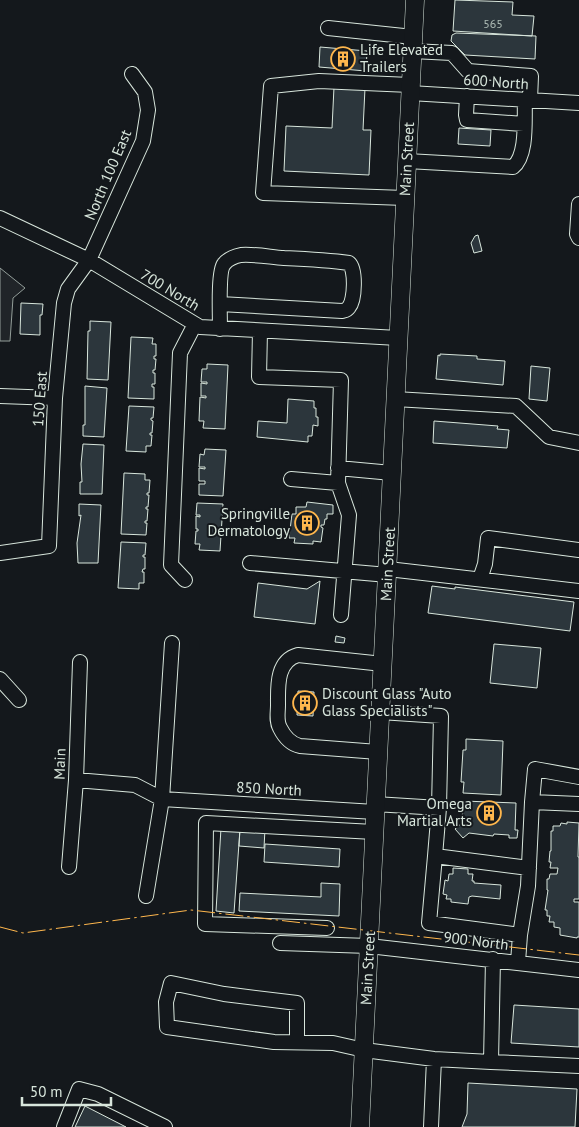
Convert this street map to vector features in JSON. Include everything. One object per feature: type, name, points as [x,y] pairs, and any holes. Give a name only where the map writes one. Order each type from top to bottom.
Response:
[{"type":"main road","name":"Main Street","points":[[360,1127],[415,0]]},
{"type":"street","points":[[328,28],[452,53],[468,72],[531,76],[524,124],[523,149],[518,163],[513,167],[407,161]]},
{"type":"street","name":"North 100 East","points":[[89,260],[143,141],[148,110],[145,92],[132,74]]},
{"type":"street","name":"600 North","points":[[405,198],[263,193],[270,86],[319,81],[467,96],[579,103]]},
{"type":"street","points":[[467,96],[467,120],[524,124]]},
{"type":"street","points":[[579,204],[577,234],[579,238]]},
{"type":"street","name":"700 North","points":[[0,218],[89,260],[200,328],[398,338]]},
{"type":"street","points":[[220,304],[342,311],[348,309],[353,298],[352,265],[336,261],[256,256],[235,257],[223,265],[220,304],[220,328]]},
{"type":"street","name":"150 East","points":[[0,553],[49,546],[55,398],[64,304],[68,289],[89,260]]},
{"type":"street","points":[[296,332],[298,309]]},
{"type":"street","points":[[185,580],[171,565],[171,555],[180,353],[195,324]]},
{"type":"street","points":[[260,331],[259,377],[341,380],[338,483],[349,515],[341,616]]},
{"type":"street","points":[[0,396],[55,398]]},
{"type":"street","points":[[395,399],[516,406],[549,437],[579,443]]},
{"type":"street","points":[[338,468],[392,473]]},
{"type":"street","points":[[291,479],[338,483]]},
{"type":"street","points":[[480,580],[485,564],[488,538],[579,550]]},
{"type":"street","points":[[250,564],[344,573],[388,572],[579,591]]},
{"type":"street","points":[[146,896],[162,799],[172,643]]},
{"type":"street","points":[[378,752],[300,746],[292,743],[280,728],[278,722],[278,682],[282,669],[290,659],[298,655],[383,664]]},
{"type":"street","name":"Main","points":[[69,867],[76,780],[80,662]]},
{"type":"street","points":[[0,679],[19,700]]},
{"type":"street","points":[[380,712],[441,716],[439,808],[429,923],[520,936]]},
{"type":"street","points":[[518,962],[528,886],[535,769],[579,776]]},
{"type":"street","points":[[76,780],[135,785],[162,799]]},
{"type":"street","name":"850 North","points":[[162,799],[375,808],[439,808]]},
{"type":"street","points":[[532,802],[579,804]]},
{"type":"street","points":[[327,928],[205,924],[206,823],[374,832]]},
{"type":"street","points":[[435,856],[529,868]]},
{"type":"street","name":"900 North","points":[[294,927],[287,943],[369,946],[579,970]]},
{"type":"street","points":[[491,1062],[493,959]]},
{"type":"street","points":[[297,1042],[297,1003],[224,994],[171,984],[166,1002],[167,1027],[274,1042],[333,1043],[364,1050],[434,1059],[579,1066]]},
{"type":"street","points":[[431,1127],[434,1059]]},
{"type":"street","points":[[64,1127],[79,1089],[98,1094],[165,1127]]},
{"type":"shaded area","points":[[0,268],[25,288],[13,298],[10,341],[0,341]]},
{"type":"building","points":[[455,0],[513,2],[512,15],[534,16],[532,36],[453,31]]},
{"type":"building","points":[[456,33],[536,36],[535,59],[465,55],[451,41],[452,35]]},
{"type":"building","name":"Life Elevated Trailers","points":[[320,47],[367,51],[366,71],[319,67]]},
{"type":"building","points":[[334,87],[365,88],[363,130],[371,130],[369,175],[284,171],[286,126],[332,128]]},
{"type":"building","points":[[459,128],[491,130],[490,146],[458,144]]},
{"type":"building","points":[[478,235],[482,251],[474,253],[471,243],[475,236]]},
{"type":"building","points":[[21,303],[43,304],[42,315],[40,315],[40,335],[20,334]]},
{"type":"building","points":[[90,321],[111,322],[108,380],[87,379]]},
{"type":"building","points":[[131,337],[153,338],[152,344],[156,344],[156,356],[154,356],[154,359],[156,359],[155,370],[153,370],[153,373],[155,373],[155,384],[152,384],[152,387],[154,387],[154,399],[128,398]]},
{"type":"building","points":[[440,354],[477,356],[477,359],[505,361],[503,385],[436,379],[438,355],[440,356]]},
{"type":"building","points":[[207,364],[228,365],[225,429],[203,428],[204,421],[199,421],[200,397],[206,398],[206,396],[201,396],[201,383],[207,384],[207,382],[201,382],[202,369],[207,369]]},
{"type":"building","points":[[531,366],[550,368],[547,401],[529,399]]},
{"type":"building","points":[[85,386],[107,388],[104,437],[83,436],[83,425],[85,425]]},
{"type":"building","points":[[288,399],[314,401],[318,426],[313,425],[312,436],[308,436],[308,442],[257,437],[258,421],[287,423]]},
{"type":"building","points":[[129,406],[154,407],[153,418],[151,418],[153,421],[152,433],[150,433],[152,435],[151,446],[146,446],[146,452],[126,451]]},
{"type":"building","points":[[434,421],[498,426],[497,429],[509,430],[507,448],[433,443]]},
{"type":"building","points":[[83,444],[104,445],[102,494],[80,494]]},
{"type":"building","points":[[205,449],[226,450],[223,496],[199,495],[199,484],[205,484],[205,481],[199,481],[199,468],[205,469],[205,467],[199,467],[200,454],[204,455]]},
{"type":"building","points":[[124,473],[145,474],[145,480],[150,480],[149,493],[147,493],[149,495],[148,507],[146,507],[148,509],[147,521],[145,521],[147,523],[146,535],[121,534]]},
{"type":"building","name":"Springville Dermatology","points":[[307,502],[333,505],[333,514],[327,514],[324,525],[321,525],[323,528],[321,542],[313,541],[313,544],[294,543],[295,538],[289,538],[292,514],[296,514],[296,507],[306,507]]},
{"type":"building","points":[[197,503],[223,504],[220,551],[199,550],[200,544],[195,544],[196,531],[198,531],[196,529],[196,516],[200,517],[200,515],[196,515]]},
{"type":"building","points":[[79,504],[101,505],[98,563],[78,563],[77,543],[81,515],[79,516]]},
{"type":"building","points":[[121,542],[146,543],[145,555],[143,555],[145,557],[145,569],[142,572],[144,572],[144,583],[139,583],[139,589],[118,588]]},
{"type":"building","points":[[320,581],[315,624],[254,617],[258,583],[307,589]]},
{"type":"building","points":[[432,586],[455,589],[455,587],[574,602],[570,631],[428,613]]},
{"type":"building","points":[[336,636],[345,638],[344,643],[335,642]]},
{"type":"building","points":[[494,644],[541,648],[537,688],[490,683]]},
{"type":"building","name":"Discount Glass \"Auto Glass Specialists\"","points":[[298,691],[314,692],[313,716],[297,715]]},
{"type":"building","points":[[466,739],[503,741],[501,795],[463,793],[464,782],[461,782],[463,750],[466,750]]},
{"type":"building","name":"Omega Martial Arts","points":[[463,801],[516,803],[515,830],[518,830],[517,838],[509,838],[509,835],[494,834],[493,836],[469,833],[463,838],[455,829],[462,823]]},
{"type":"building","points":[[567,822],[579,823],[579,899],[574,899],[574,902],[579,902],[579,937],[577,938],[560,935],[560,928],[554,927],[554,922],[549,922],[550,916],[547,916],[547,910],[545,910],[548,890],[547,879],[549,879],[550,874],[557,874],[558,868],[550,868],[551,831],[553,831],[553,826],[560,826],[561,823],[567,824]]},
{"type":"building","points":[[221,828],[240,829],[234,913],[216,911]]},
{"type":"building","points":[[240,828],[265,829],[264,848],[239,846]]},
{"type":"building","points":[[265,844],[340,849],[339,867],[264,862]]},
{"type":"building","points":[[453,868],[468,869],[468,874],[473,874],[472,881],[474,883],[501,885],[500,899],[472,896],[469,897],[468,904],[451,902],[451,899],[446,899],[447,895],[443,894],[445,880],[448,881],[449,874],[453,874]]},
{"type":"building","points":[[321,883],[340,884],[339,916],[239,911],[240,893],[321,897]]},
{"type":"building","points":[[514,1005],[579,1009],[579,1047],[511,1043]]},
{"type":"building","points":[[468,1083],[577,1089],[575,1127],[462,1127],[467,1114]]},
{"type":"building","points":[[85,1106],[126,1127],[75,1127]]},
{"type":"power","points":[[0,927],[23,933],[191,910],[579,955]]},
{"type":"place","name":"Life Elevated Trailers","points":[[343,59]]},
{"type":"place","name":"Springville Dermatology","points":[[307,523]]},
{"type":"place","name":"Discount Glass \"Auto Glass Specialists\"","points":[[305,703]]},
{"type":"place","name":"Omega Martial Arts","points":[[489,813]]}]
